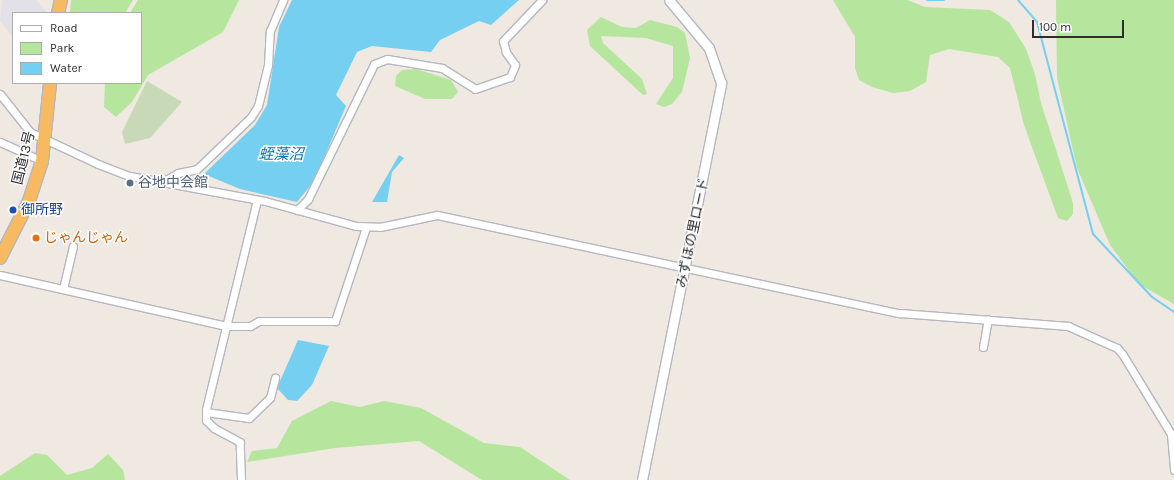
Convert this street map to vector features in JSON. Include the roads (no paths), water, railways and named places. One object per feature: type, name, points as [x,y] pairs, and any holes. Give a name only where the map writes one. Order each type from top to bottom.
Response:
[{"type":"highway","points":[[58,12],[61,0]]},
{"type":"highway","name":"国道13号","points":[[0,258],[29,201],[42,161],[46,142],[50,84]]},
{"type":"street","points":[[162,182],[178,173],[198,169],[251,117],[258,106],[268,65],[270,31],[283,0]]},
{"type":"street","points":[[297,210],[308,199],[374,64],[387,59],[442,68],[475,89],[510,77],[516,65],[506,52],[503,42],[542,0]]},
{"type":"street","name":"みずほの里ロード","points":[[642,480],[721,83],[709,48],[669,0]]},
{"type":"street","points":[[0,94],[30,132],[46,142],[98,164],[162,182],[257,200],[366,227],[436,215],[900,313],[930,318],[1055,322],[1117,348],[1170,434],[1174,470]]},
{"type":"street","points":[[0,142],[42,161]]},
{"type":"street","points":[[241,480],[240,442],[214,428],[206,420],[206,412],[257,200]]},
{"type":"street","points":[[0,275],[226,326],[250,326],[259,321],[335,321],[366,227]]},
{"type":"street","points":[[63,289],[73,246]]},
{"type":"street","points":[[983,347],[988,319]]},
{"type":"street","points":[[206,412],[249,418],[270,398],[275,378]]},
{"type":"water","name":"蛭藻沼","points":[[292,0],[519,0],[491,25],[479,21],[440,40],[431,52],[372,46],[357,52],[336,95],[346,106],[314,181],[297,202],[240,189],[204,174],[255,125],[267,105],[279,27]]},
{"type":"water","points":[[399,155],[404,158],[392,172],[387,202],[372,202]]},
{"type":"water","points":[[298,340],[329,346],[312,385],[297,401],[288,400],[277,388]]},
{"type":"waterway","points":[[927,0],[944,0]]},
{"type":"waterway","points":[[1018,0],[1037,22],[1093,234],[1152,297],[1174,312]]},
{"type":"place","name":"谷地中会館","points":[[130,183]]},
{"type":"place","name":"御所野","points":[[13,210]]},
{"type":"place","name":"じゃんじゃん","points":[[36,238]]}]
